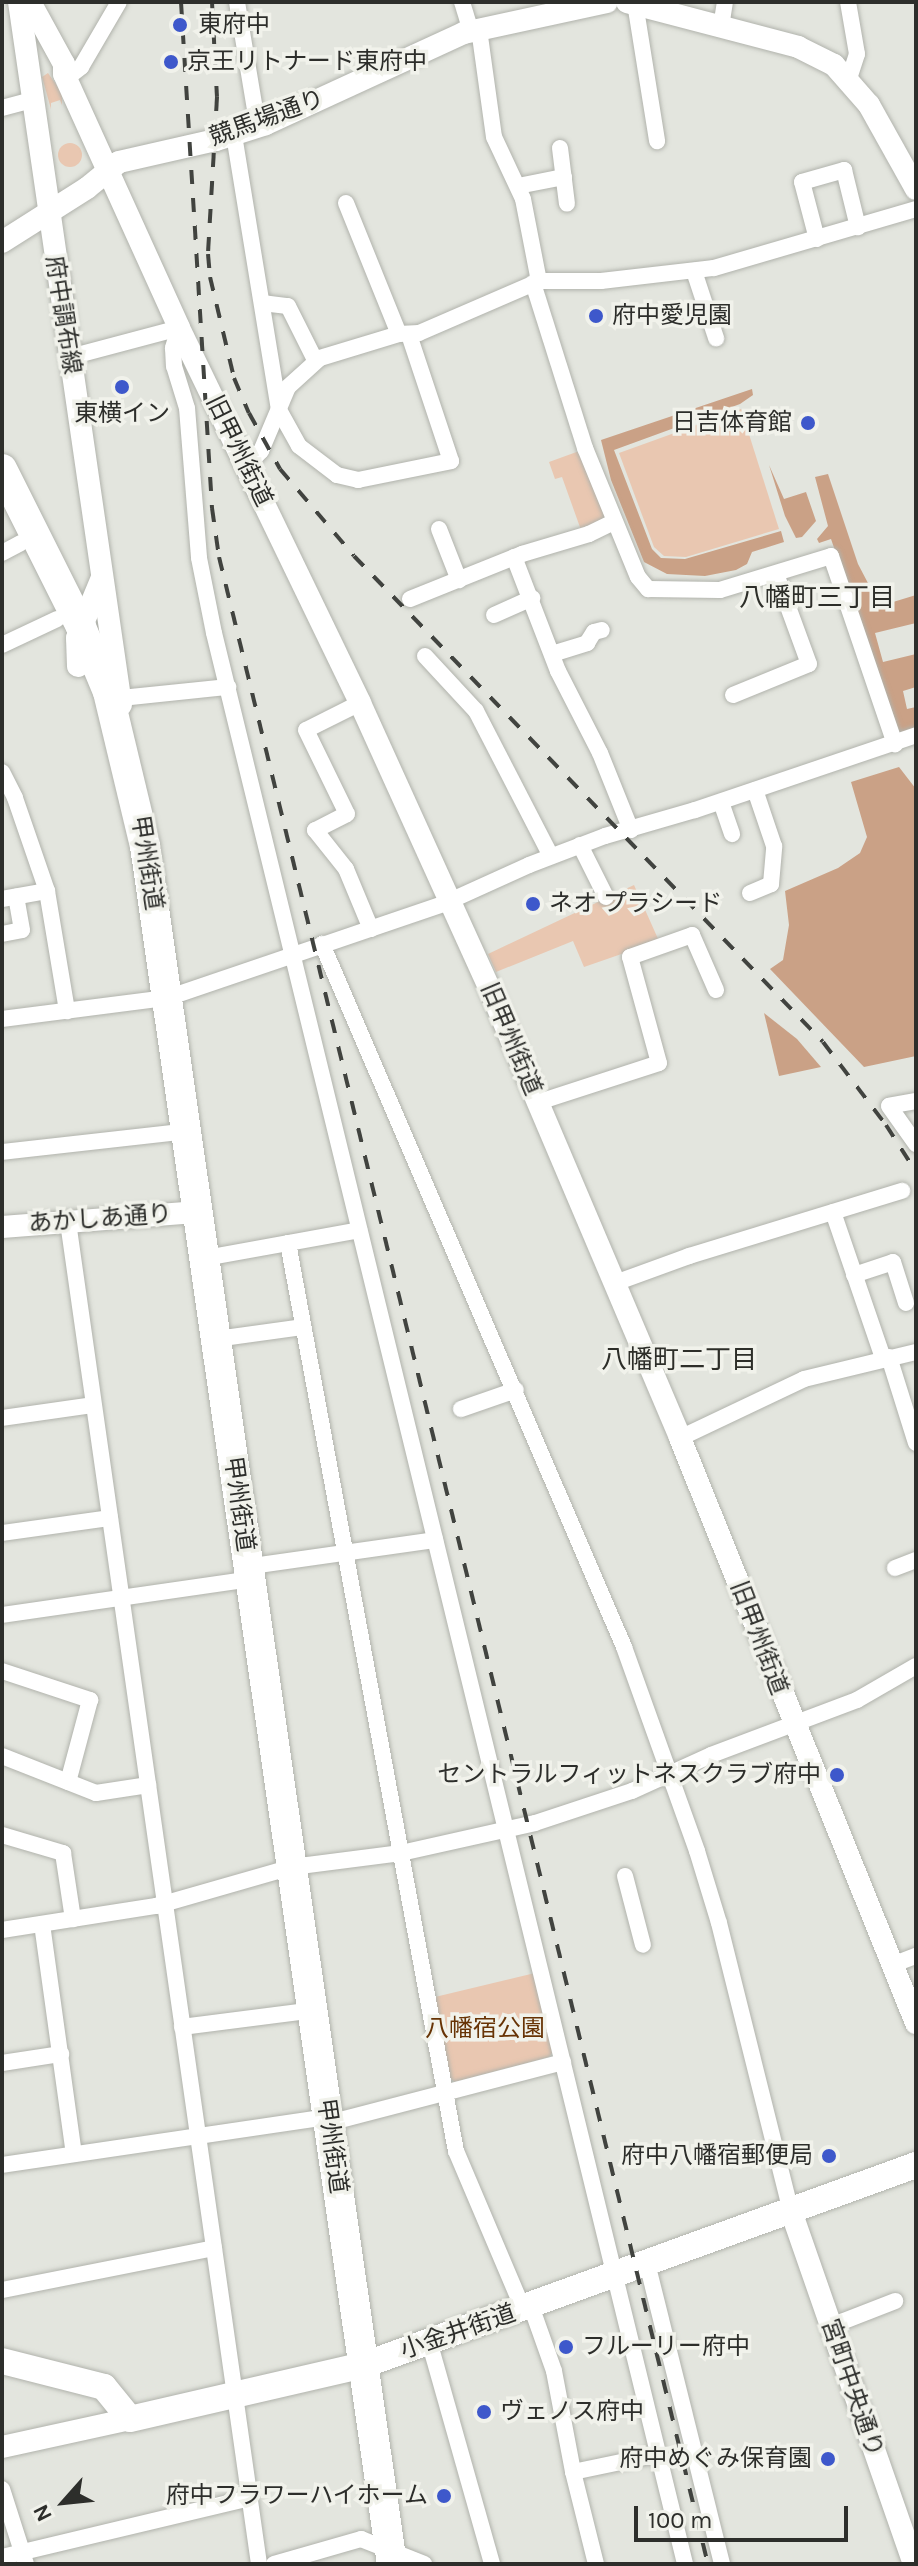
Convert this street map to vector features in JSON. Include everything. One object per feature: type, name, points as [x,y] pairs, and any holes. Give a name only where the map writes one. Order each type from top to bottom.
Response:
[{"type":"highway","name":"甲州街道","points":[[2,469],[75,614],[120,730],[145,846],[171,1133],[190,1212]]},
{"type":"highway","name":"甲州街道","points":[[2,504],[12,548],[75,614],[78,666],[117,795],[160,999],[383,2555]]},
{"type":"highway","name":"甲州街道","points":[[198,1260],[216,1339],[240,1572]]},
{"type":"highway","name":"甲州街道","points":[[285,1869],[299,2012],[319,2123]]},
{"type":"main road","points":[[19,2],[26,50],[66,76]]},
{"type":"main road","name":"旧甲州街道","points":[[30,2],[64,64],[66,76],[179,328],[360,703],[539,1102],[680,1438],[916,2023]]},
{"type":"main road","name":"競馬場通り","points":[[107,169],[132,158],[258,127],[475,30],[607,2]]},
{"type":"main road","points":[[631,3],[819,55],[849,79],[869,105],[916,189]]},
{"type":"main road","name":"府中調布線","points":[[26,50],[101,580],[121,698],[120,730]]},
{"type":"main road","points":[[2,242],[87,188],[107,169]]},
{"type":"main road","points":[[75,614],[101,580]]},
{"type":"main road","name":"あかしあ通り","points":[[2,1227],[190,1212]]},
{"type":"main road","name":"小金井街道","points":[[130,2419],[356,2367],[527,2308],[916,2165]]},
{"type":"main road","name":"宮町中央通り","points":[[791,2211],[914,2564]]},
{"type":"main road","points":[[2,2361],[104,2387],[130,2419],[2,2447]]},
{"type":"street","points":[[66,76],[81,67],[119,2]]},
{"type":"street","points":[[237,2],[258,127]]},
{"type":"street","points":[[462,2],[475,30],[494,137],[518,186],[536,282],[585,448],[638,577],[648,589],[720,590],[831,556],[895,744]]},
{"type":"street","points":[[721,27],[725,2]]},
{"type":"street","points":[[848,2],[857,54],[849,79]]},
{"type":"street","points":[[631,3],[657,141]]},
{"type":"street","points":[[2,108],[32,100]]},
{"type":"street","points":[[234,135],[279,410],[299,446],[346,479],[370,478],[451,461],[404,335],[346,203]]},
{"type":"street","points":[[560,148],[567,204]]},
{"type":"street","points":[[817,239],[802,182],[844,170],[858,227]]},
{"type":"street","points":[[518,186],[564,177]]},
{"type":"street","points":[[246,467],[261,451],[288,387],[315,360],[404,335],[536,282],[601,281],[694,271],[916,209]]},
{"type":"street","points":[[694,271],[716,338]]},
{"type":"street","points":[[262,303],[288,306],[315,360]]},
{"type":"street","points":[[70,357],[179,328]]},
{"type":"street","points":[[179,328],[173,348],[174,366],[187,408],[199,558],[228,687],[685,2564]]},
{"type":"street","points":[[410,599],[514,557],[589,534],[614,522]]},
{"type":"street","points":[[439,529],[459,580]]},
{"type":"street","points":[[514,557],[574,706],[600,753],[631,830]]},
{"type":"street","points":[[733,695],[809,664],[776,574]]},
{"type":"street","points":[[494,615],[532,598]]},
{"type":"street","points":[[2,645],[75,614]]},
{"type":"street","points":[[552,654],[587,643],[594,632],[602,630]]},
{"type":"street","points":[[425,656],[476,711],[551,856]]},
{"type":"street","points":[[121,698],[228,687]]},
{"type":"street","points":[[360,703],[306,730],[347,814],[315,830],[346,869],[371,929]]},
{"type":"street","points":[[2,1019],[160,999],[371,929],[450,900],[580,845],[721,802],[916,735]]},
{"type":"street","points":[[2,772],[15,798],[47,891],[67,1011]]},
{"type":"street","points":[[750,893],[771,884],[774,846],[755,790]]},
{"type":"street","points":[[721,802],[732,834]]},
{"type":"street","points":[[580,845],[606,897]]},
{"type":"street","points":[[2,934],[22,930],[9,898],[47,891]]},
{"type":"street","points":[[539,1102],[659,1063],[630,957],[692,935],[716,990]]},
{"type":"street","points":[[322,944],[591,1565],[670,1774],[719,1923],[791,2211]]},
{"type":"street","points":[[916,1101],[889,1106],[916,1144]]},
{"type":"street","points":[[2,1152],[171,1133]]},
{"type":"street","points":[[615,1283],[689,1256],[902,1191]]},
{"type":"street","points":[[833,1212],[916,1443]]},
{"type":"street","points":[[68,1222],[259,2564]]},
{"type":"street","points":[[198,1260],[359,1230]]},
{"type":"street","points":[[288,1243],[456,2151],[554,2371],[573,2472],[596,2564]]},
{"type":"street","points":[[854,1275],[893,1262],[906,1303]]},
{"type":"street","points":[[216,1339],[303,1327]]},
{"type":"street","points":[[680,1438],[804,1379],[916,1352]]},
{"type":"street","points":[[461,1409],[516,1390]]},
{"type":"street","points":[[2,1418],[93,1405]]},
{"type":"street","points":[[2,1533],[110,1518]]},
{"type":"street","points":[[2,1615],[121,1599],[345,1552],[435,1540]]},
{"type":"street","points":[[895,1568],[916,1560]]},
{"type":"street","points":[[2,1671],[90,1700],[68,1782]]},
{"type":"street","points":[[2,1930],[165,1904],[285,1869],[401,1853],[508,1831],[586,1807],[670,1774],[857,1700],[915,1671]]},
{"type":"street","points":[[2,1756],[96,1793],[148,1785]]},
{"type":"street","points":[[2,1835],[63,1853],[73,1919]]},
{"type":"street","points":[[625,1876],[643,1945]]},
{"type":"street","points":[[42,1924],[74,2154]]},
{"type":"street","points":[[892,1965],[916,1956]]},
{"type":"street","points":[[182,2027],[299,2012]]},
{"type":"street","points":[[2,2063],[61,2054]]},
{"type":"street","points":[[2,2165],[198,2136],[319,2123],[563,2062]]},
{"type":"street","points":[[2,2290],[214,2248]]},
{"type":"street","points":[[647,2263],[722,2564]]},
{"type":"street","points":[[831,2326],[895,2301]]},
{"type":"street","points":[[429,2341],[492,2564]]},
{"type":"street","points":[[573,2472],[659,2454]]},
{"type":"street","points":[[2,2489],[25,2558]]},
{"type":"street","points":[[2,2557],[25,2558],[249,2498]]},
{"type":"street","points":[[274,2564],[361,2539],[383,2555],[424,2564]]},
{"type":"green space","points":[[48,73],[62,93],[62,105],[60,100],[51,103],[51,109],[42,77]]},
{"type":"green space","points":[[65,143],[75,143],[82,150],[82,160],[75,167],[65,167],[58,160],[58,150]]},
{"type":"green space","points":[[741,409],[779,529],[686,557],[664,556],[654,547],[619,453]]},
{"type":"green space","points":[[582,450],[605,515],[603,522],[581,530],[562,477],[555,479],[549,462]]},
{"type":"green space","points":[[634,885],[659,941],[584,967],[573,941],[496,972],[488,954]]},
{"type":"green space","name":"八幡宿公園","points":[[535,1973],[554,2050],[549,2057],[455,2082],[450,2078],[435,1997]]},
{"type":"shaded area","points":[[752,389],[753,395],[740,404],[614,450],[652,549],[661,558],[685,559],[781,531],[784,542],[752,552],[747,564],[736,570],[705,576],[667,574],[644,562],[611,480],[601,440]]},
{"type":"shaded area","points":[[769,465],[784,499],[806,492],[816,521],[802,537],[796,538],[785,516]]},
{"type":"shaded area","points":[[828,474],[858,564],[880,606],[916,595],[916,623],[875,633],[883,662],[916,654],[916,687],[903,691],[907,709],[916,707],[916,730],[898,733],[831,539],[819,543],[817,539],[828,526],[815,477]]},
{"type":"shaded area","points":[[899,767],[916,789],[916,1056],[864,1067],[770,969],[783,960],[789,925],[785,891],[838,868],[860,853],[867,837],[851,782]]},
{"type":"shaded area","points":[[764,1013],[797,1039],[821,1067],[779,1076]]},
{"type":"railway","points":[[181,2],[212,508],[219,557],[708,2564]]},
{"type":"railway","points":[[212,2],[217,97],[208,254],[210,277],[234,378],[249,413],[280,469],[354,556],[823,1042],[886,1125],[916,1172]]},
{"type":"place","name":"東府中","points":[[180,25]]},
{"type":"place","name":"京王リトナード東府中","points":[[171,62]]},
{"type":"place","name":"府中愛児園","points":[[596,316]]},
{"type":"place","name":"東横イン","points":[[122,387]]},
{"type":"place","name":"日吉体育館","points":[[808,423]]},
{"type":"place","name":"ネオ プラシード","points":[[533,904]]},
{"type":"place","name":"セントラルフィットネスクラブ府中","points":[[837,1775]]},
{"type":"place","name":"府中八幡宿郵便局","points":[[829,2156]]},
{"type":"place","name":"フルーリー府中","points":[[566,2347]]},
{"type":"place","name":"ヴェノス府中","points":[[484,2412]]},
{"type":"place","name":"府中めぐみ保育園","points":[[828,2459]]},
{"type":"place","name":"府中フラワーハイホーム","points":[[444,2496]]},
{"type":"district","name":"八幡町三丁目","points":[[817,598]]},
{"type":"district","name":"八幡町二丁目","points":[[679,1360]]}]
